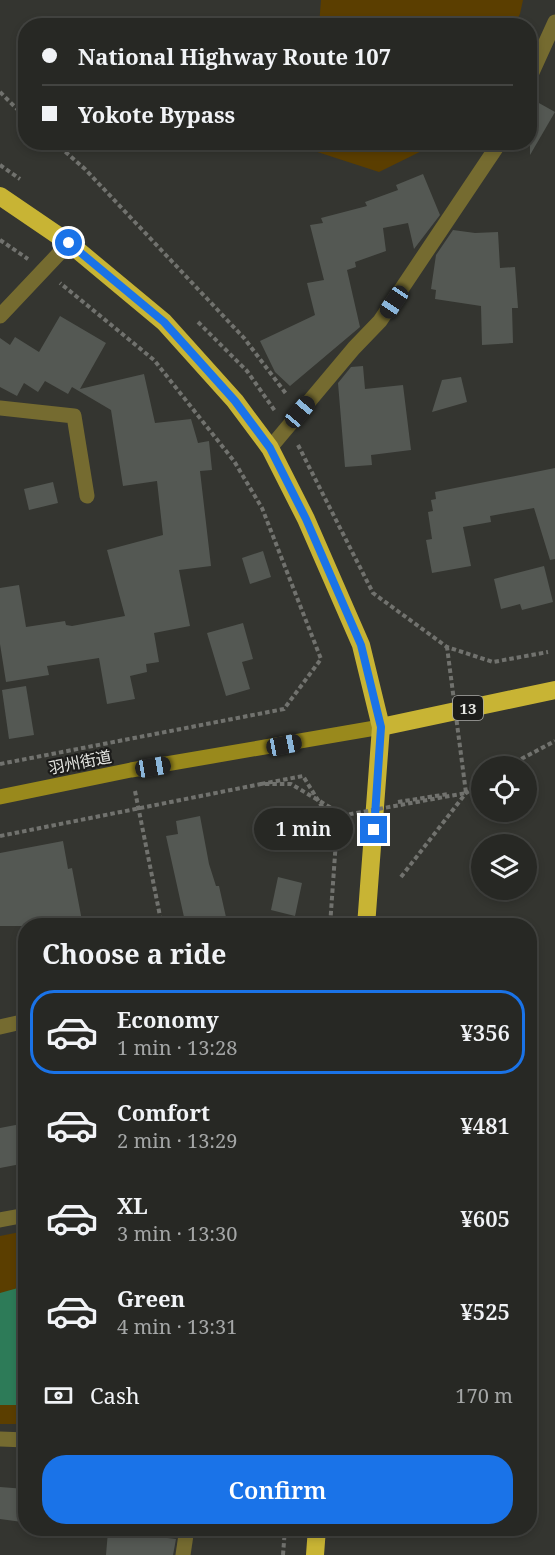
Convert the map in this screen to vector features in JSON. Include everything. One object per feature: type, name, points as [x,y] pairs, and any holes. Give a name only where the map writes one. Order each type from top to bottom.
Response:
[{"type":"highway","points":[[0,196],[69,243],[164,322],[235,401],[270,448],[306,519],[361,645],[381,727],[367,918]]},
{"type":"highway","name":"13","points":[[381,727],[555,690]]},
{"type":"highway","points":[[315,1555],[316,1536]]},
{"type":"street","points":[[537,62],[555,22]]},
{"type":"street","points":[[270,448],[380,321],[495,150]]},
{"type":"street","points":[[0,316],[69,243]]},
{"type":"street","points":[[0,408],[74,416],[87,496]]},
{"type":"street","name":"羽州街道","points":[[0,797],[131,770],[381,727]]},
{"type":"street","points":[[0,1027],[18,1023]]},
{"type":"street","points":[[0,1220],[18,1217]]},
{"type":"street","points":[[0,1439],[18,1440]]},
{"type":"street","points":[[183,1555],[186,1536]]},
{"type":"path","points":[[0,92],[18,110]]},
{"type":"path","points":[[63,150],[85,169],[244,338],[300,412]]},
{"type":"path","points":[[0,240],[44,270],[154,360],[234,461],[262,508],[321,659],[284,709],[0,764]]},
{"type":"path","points":[[374,593],[447,647],[493,662],[548,652]]},
{"type":"path","points":[[447,647],[466,794]]},
{"type":"path","points":[[526,756],[555,741]]},
{"type":"path","points":[[131,770],[160,918]]},
{"type":"path","points":[[0,836],[303,777],[329,818],[466,794]]},
{"type":"path","points":[[261,784],[291,784],[338,812],[331,918]]},
{"type":"path","points":[[401,877],[471,791]]},
{"type":"path","points":[[283,1555],[284,1536]]},
{"type":"shaded area","points":[[321,0],[523,0],[518,18],[320,18]]},
{"type":"shaded area","points":[[311,150],[424,150],[379,172]]},
{"type":"shaded area","points":[[18,1232],[18,1424],[0,1424],[0,1236]]},
{"type":"shaded area","points":[[18,1288],[18,1405],[0,1405],[0,1293]]},
{"type":"building","points":[[537,102],[555,112],[537,143]]},
{"type":"building","points":[[423,174],[440,215],[414,249],[408,223],[383,228],[386,251],[355,262],[356,267],[347,270],[360,327],[290,386],[275,372],[260,341],[315,315],[307,283],[324,280],[310,225],[323,223],[321,218],[367,206],[365,202],[398,190],[396,185]]},
{"type":"building","points":[[453,230],[475,233],[498,232],[500,268],[515,267],[518,308],[512,308],[513,343],[482,345],[481,306],[435,299],[436,290],[431,289],[436,255]]},
{"type":"building","points":[[60,316],[106,343],[80,389],[144,374],[155,423],[191,419],[198,443],[209,441],[212,470],[200,471],[211,566],[179,570],[190,626],[154,633],[159,662],[146,664],[147,672],[130,676],[135,699],[107,704],[99,658],[47,666],[49,675],[6,682],[0,644],[0,588],[19,585],[26,627],[65,621],[66,625],[72,626],[125,616],[107,550],[163,535],[157,481],[123,486],[111,410],[72,387],[68,394],[45,381],[38,392],[24,383],[17,396],[0,387],[0,338],[10,345],[15,337],[39,352]]},
{"type":"building","points":[[363,366],[365,389],[403,385],[411,450],[371,455],[372,465],[345,467],[338,383],[351,367]]},
{"type":"building","points":[[461,377],[467,402],[432,412],[442,380]]},
{"type":"building","points":[[555,468],[555,559],[550,560],[534,508],[490,516],[491,522],[463,527],[471,566],[432,573],[426,540],[432,539],[428,512],[433,511],[431,500],[436,499],[435,492]]},
{"type":"building","points":[[53,482],[58,503],[29,510],[24,489]]},
{"type":"building","points":[[263,551],[271,577],[250,584],[242,558]]},
{"type":"building","points":[[544,566],[553,602],[522,610],[520,604],[501,609],[494,579]]},
{"type":"building","points":[[243,623],[253,659],[242,662],[250,689],[226,696],[207,633]]},
{"type":"building","points":[[26,686],[34,735],[9,739],[2,690]]},
{"type":"building","points":[[200,816],[209,864],[216,886],[219,886],[226,918],[184,918],[166,836],[178,834],[176,821]]},
{"type":"building","points":[[63,841],[68,869],[72,868],[81,918],[18,918],[18,926],[0,926],[0,853]]},
{"type":"building","points":[[278,877],[302,883],[295,916],[271,910]]},
{"type":"building","points":[[18,1125],[18,1165],[0,1168],[0,1128]]},
{"type":"building","points":[[0,1487],[18,1488],[18,1521],[0,1519]]},
{"type":"building","points":[[108,1536],[150,1536],[176,1539],[173,1555],[106,1555]]},
{"type":"route","points":[[69,243],[119,282],[164,322],[235,401],[270,448],[306,519],[361,645],[381,727],[374,830]]}]
